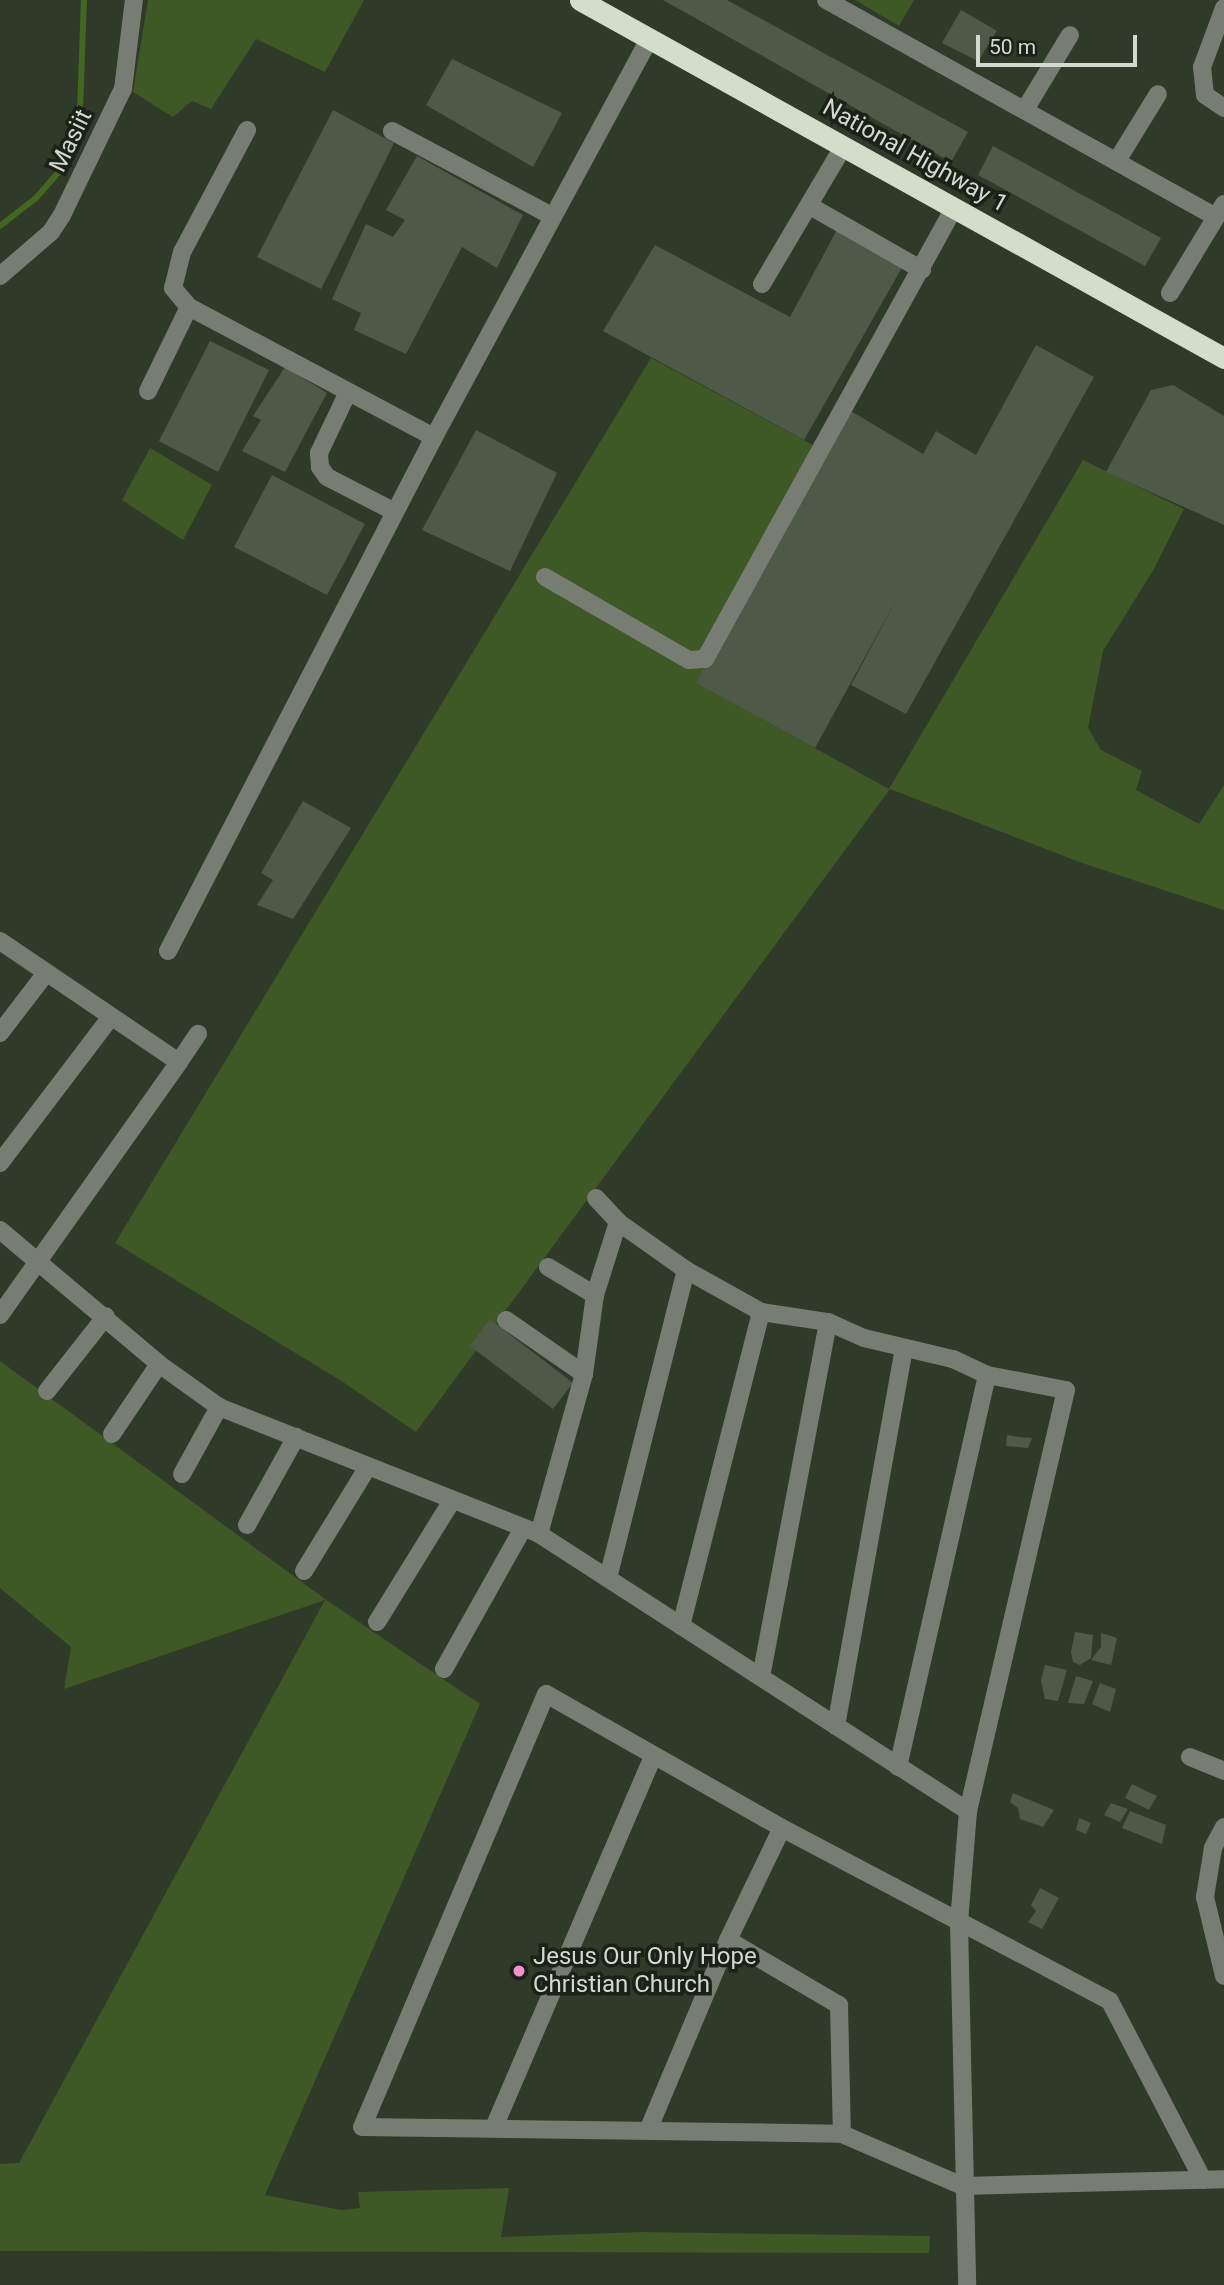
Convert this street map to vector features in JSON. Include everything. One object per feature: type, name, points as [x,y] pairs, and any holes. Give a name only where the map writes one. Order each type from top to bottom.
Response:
[{"type":"highway","name":"National Highway 1","points":[[580,0],[1224,358]]},
{"type":"street","name":"Masiit","points":[[0,276],[51,232],[62,215],[123,89],[134,0]]},
{"type":"street","points":[[826,0],[1118,159],[1220,210],[1170,293]]},
{"type":"street","points":[[1224,8],[1202,67],[1205,95],[1224,108]]},
{"type":"street","points":[[1026,108],[1070,34]]},
{"type":"street","points":[[168,951],[434,437],[649,39]]},
{"type":"street","points":[[1118,159],[1158,94]]},
{"type":"street","points":[[247,130],[175,269],[173,288],[189,307],[434,437]]},
{"type":"street","points":[[392,131],[552,216]]},
{"type":"street","points":[[762,284],[844,146]]},
{"type":"street","points":[[810,206],[922,270]]},
{"type":"street","points":[[545,576],[689,660],[705,659],[954,208]]},
{"type":"street","points":[[148,391],[189,307]]},
{"type":"street","points":[[348,392],[319,453],[320,467],[327,477],[395,512]]},
{"type":"street","points":[[0,941],[179,1062]]},
{"type":"street","points":[[0,1033],[46,973]]},
{"type":"street","points":[[0,1163],[111,1017]]},
{"type":"street","points":[[0,1315],[198,1034]]},
{"type":"street","points":[[596,1198],[618,1222],[686,1270],[761,1312],[828,1322],[864,1338],[953,1359],[987,1375],[1066,1391],[968,1811],[959,1924],[967,2285]]},
{"type":"street","points":[[444,1670],[531,1531],[584,1374],[595,1295],[618,1222]]},
{"type":"street","points":[[0,1230],[106,1315],[159,1364],[219,1408],[451,1502],[531,1531],[968,1811]]},
{"type":"street","points":[[548,1267],[595,1295]]},
{"type":"street","points":[[608,1578],[686,1270]]},
{"type":"street","points":[[681,1626],[761,1312]]},
{"type":"street","points":[[47,1391],[106,1315]]},
{"type":"street","points":[[506,1320],[584,1374]]},
{"type":"street","points":[[761,1677],[828,1322]]},
{"type":"street","points":[[836,1726],[904,1348]]},
{"type":"street","points":[[112,1434],[159,1364]]},
{"type":"street","points":[[898,1767],[987,1375]]},
{"type":"street","points":[[182,1474],[219,1408]]},
{"type":"street","points":[[247,1525],[296,1437]]},
{"type":"street","points":[[304,1571],[367,1468]]},
{"type":"street","points":[[377,1622],[451,1502]]},
{"type":"street","points":[[1203,2180],[1110,2001],[959,1924],[782,1828],[546,1694],[362,2127],[495,2125],[842,2133],[963,2186],[1203,2180],[1224,2179]]},
{"type":"street","points":[[495,2125],[653,1756]]},
{"type":"street","points":[[1190,1757],[1224,1771]]},
{"type":"street","points":[[1224,1827],[1213,1848],[1205,1897],[1219,1931],[1224,1976]]},
{"type":"street","points":[[649,2128],[728,1940],[782,1828]]},
{"type":"street","points":[[728,1940],[839,2005],[842,2133]]},
{"type":"green space","points":[[148,0],[364,0],[325,72],[256,39],[211,109],[192,101],[173,117],[133,92]]},
{"type":"green space","points":[[855,0],[914,0],[899,26]]},
{"type":"green space","points":[[651,358],[822,450],[697,683],[889,789],[1083,460],[1184,509],[1154,569],[1103,651],[1088,728],[1101,750],[1142,771],[1136,790],[1199,824],[1224,785],[1224,910],[1082,863],[890,789],[416,1432],[343,1382],[115,1243]]},
{"type":"green space","points":[[150,448],[212,485],[183,540],[122,500]]},
{"type":"green space","points":[[0,1361],[325,1599],[480,1704],[265,2195],[341,2210],[360,2208],[358,2192],[509,2188],[501,2237],[642,2232],[930,2236],[929,2253],[0,2251],[0,2164],[19,2163],[325,1600],[64,1689],[71,1647],[0,1588]]},
{"type":"building","points":[[663,0],[727,0],[968,132],[951,162]]},
{"type":"building","points":[[961,10],[997,31],[978,61],[942,43]]},
{"type":"building","points":[[452,59],[562,113],[533,167],[426,105]]},
{"type":"building","points":[[333,110],[394,143],[321,289],[257,257]]},
{"type":"building","points":[[993,146],[1161,238],[1145,266],[978,175]]},
{"type":"building","points":[[417,156],[523,215],[497,268],[462,247],[406,354],[354,330],[361,313],[332,299],[366,224],[393,237],[405,220],[386,210]]},
{"type":"building","points":[[838,228],[904,264],[804,440],[603,331],[655,245],[790,317]]},
{"type":"building","points":[[210,341],[269,370],[218,472],[159,441]]},
{"type":"building","points":[[1036,345],[1094,377],[906,714],[851,685],[899,595],[815,748],[696,683],[822,450],[849,410],[923,454],[936,431],[976,455]]},
{"type":"building","points":[[285,367],[327,393],[285,472],[242,451],[261,420],[253,416]]},
{"type":"building","points":[[1173,385],[1224,416],[1224,525],[1106,472],[1151,390]]},
{"type":"building","points":[[476,430],[557,473],[510,571],[422,530]]},
{"type":"building","points":[[272,475],[365,524],[327,595],[234,547]]},
{"type":"building","points":[[303,801],[351,828],[293,919],[257,905],[273,880],[261,873]]},
{"type":"building","points":[[490,1319],[573,1383],[553,1409],[470,1346]]},
{"type":"building","points":[[1007,1435],[1032,1438],[1028,1448],[1006,1446]]},
{"type":"building","points":[[1075,1632],[1093,1635],[1091,1658],[1080,1665],[1073,1662],[1071,1652]]},
{"type":"building","points":[[1101,1633],[1117,1638],[1111,1665],[1091,1660],[1101,1647]]},
{"type":"building","points":[[1045,1665],[1067,1670],[1058,1701],[1045,1699],[1041,1681]]},
{"type":"building","points":[[1076,1676],[1093,1681],[1084,1704],[1068,1703]]},
{"type":"building","points":[[1100,1683],[1116,1689],[1110,1712],[1092,1704]]},
{"type":"building","points":[[1132,1784],[1157,1796],[1149,1810],[1125,1798]]},
{"type":"building","points":[[1013,1793],[1054,1810],[1043,1827],[1020,1819],[1018,1808],[1010,1802]]},
{"type":"building","points":[[1111,1803],[1128,1809],[1120,1822],[1104,1815]]},
{"type":"building","points":[[1130,1811],[1166,1825],[1162,1844],[1122,1828]]},
{"type":"building","points":[[1079,1818],[1091,1823],[1086,1834],[1076,1830]]},
{"type":"building","points":[[1040,1888],[1059,1898],[1042,1929],[1028,1922],[1036,1911],[1031,1905]]},
{"type":"waterway","points":[[0,226],[36,198],[70,159],[80,112],[84,0]]},
{"type":"place","name":"Jesus Our Only Hope Christian Church","points":[[519,1971]]}]
